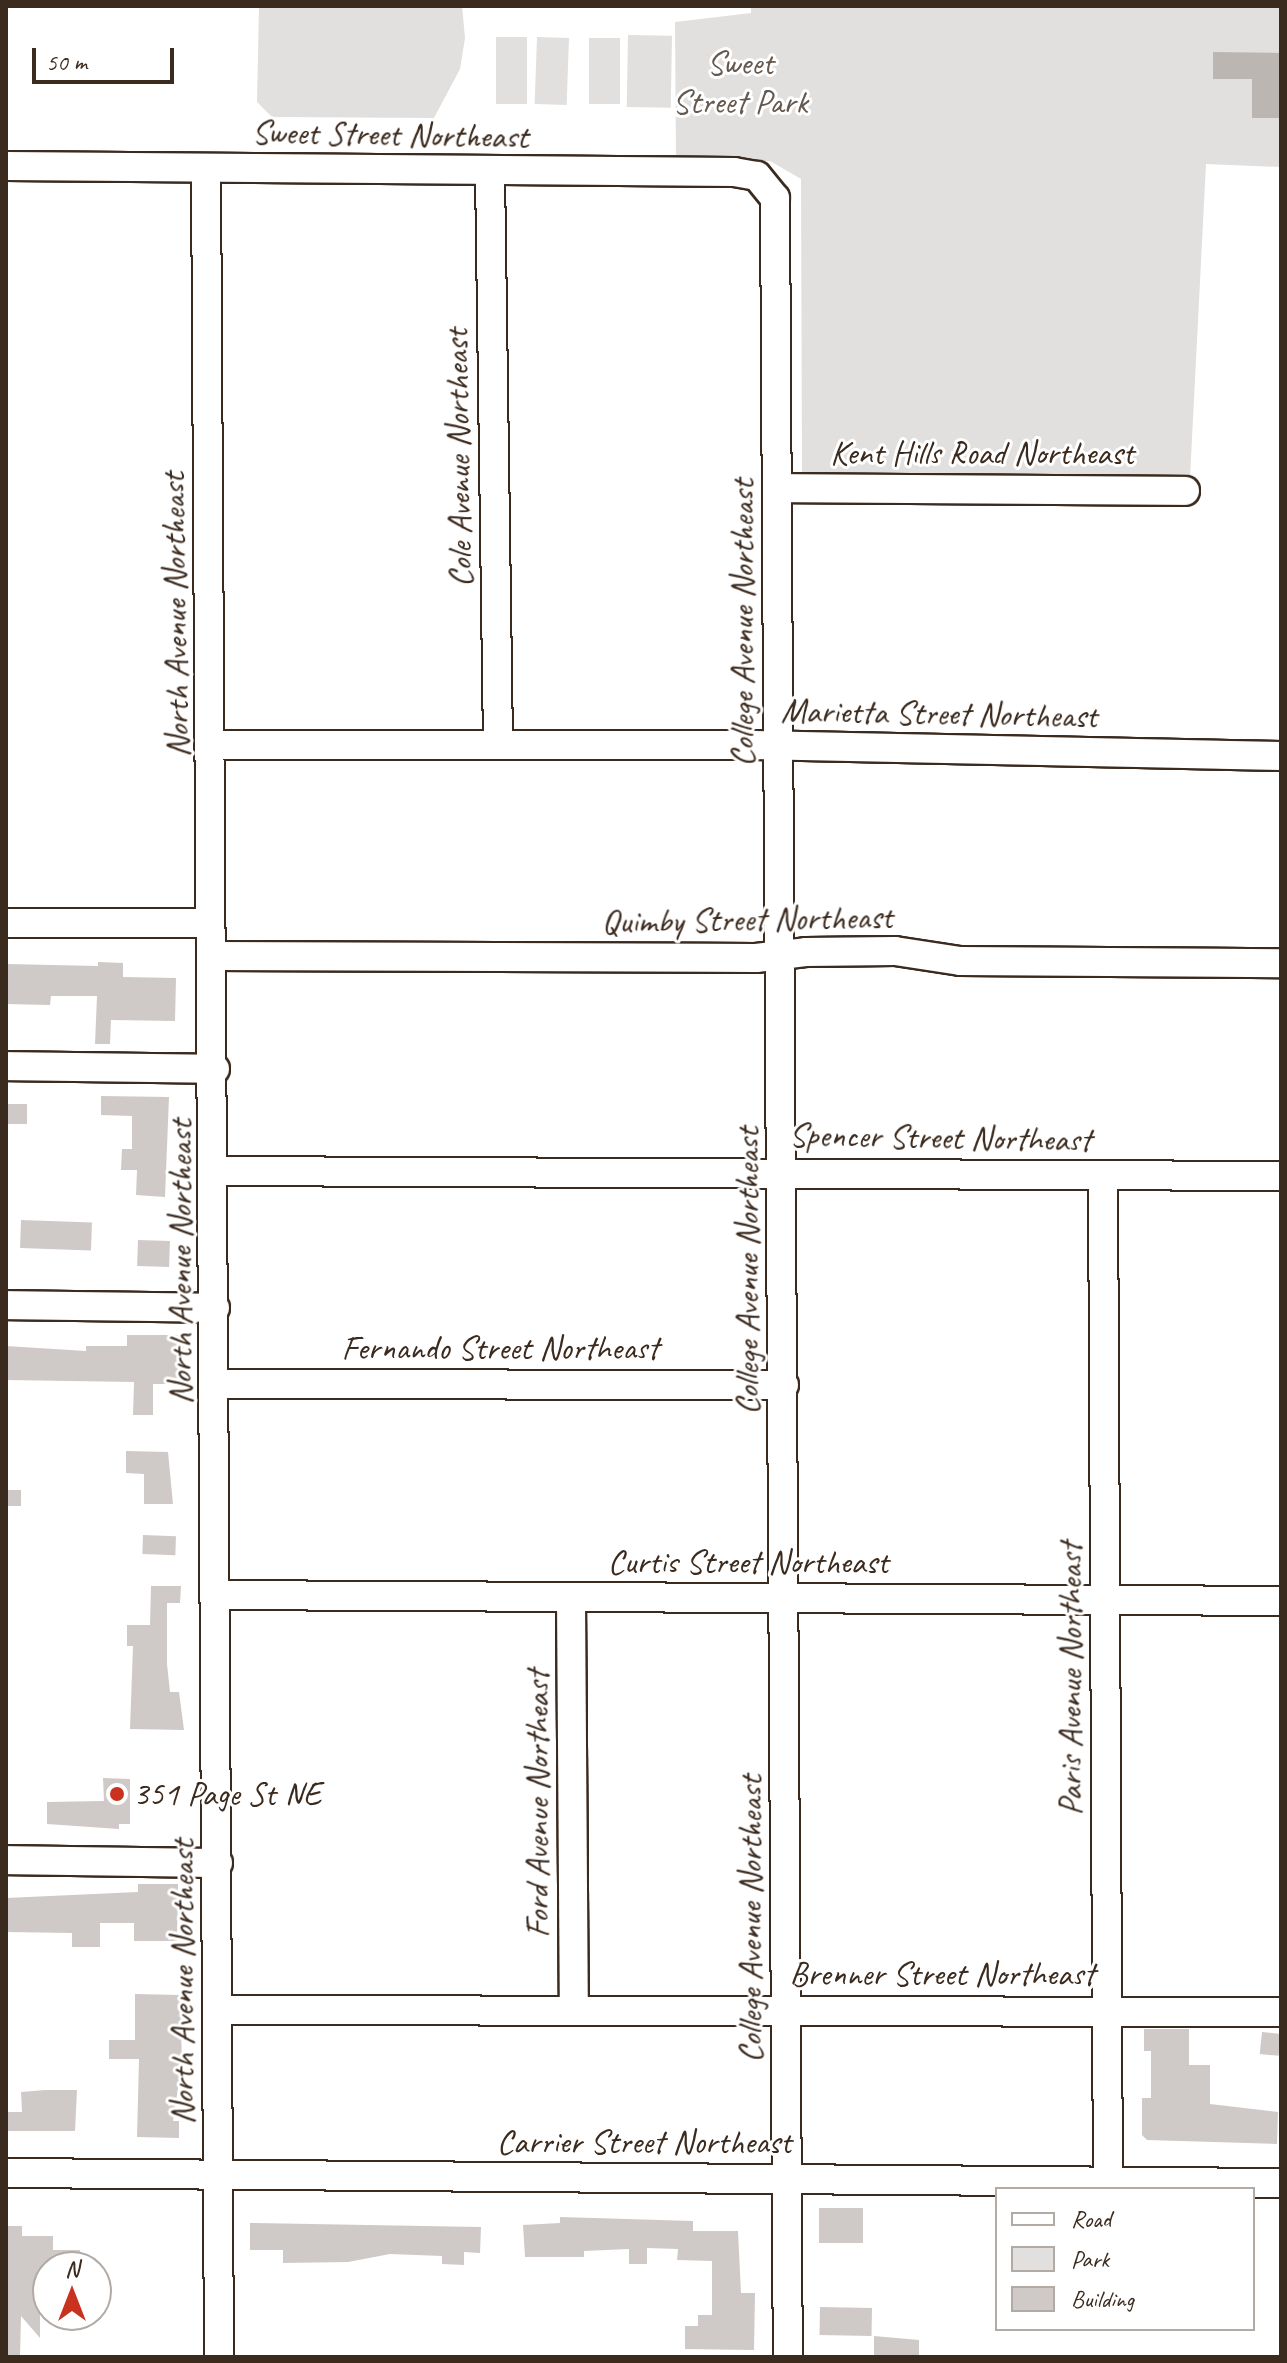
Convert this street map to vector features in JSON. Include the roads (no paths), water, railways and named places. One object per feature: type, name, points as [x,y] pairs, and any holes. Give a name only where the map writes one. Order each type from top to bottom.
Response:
[{"type":"street","name":"Sweet Street Northeast","points":[[6,166],[734,172],[757,176],[769,187]]},
{"type":"street","name":"North Avenue Northeast","points":[[206,168],[212,745],[207,923],[213,956],[215,1069],[219,2357]]},
{"type":"street","name":"Cole Avenue Northeast","points":[[490,171],[498,745]]},
{"type":"street","name":"College Avenue Northeast","points":[[769,187],[777,219],[788,2357]]},
{"type":"street","name":"Kent Hills Road Northeast","points":[[778,488],[1185,491]]},
{"type":"street","name":"Marietta Street Northeast","points":[[212,745],[779,746],[1281,756]]},
{"type":"street","points":[[6,923],[207,923]]},
{"type":"street","name":"Quimby Street Northeast","points":[[213,956],[780,955],[895,951],[960,961],[1281,963]]},
{"type":"street","points":[[6,1066],[215,1069]]},
{"type":"street","name":"Spencer Street Northeast","points":[[215,1171],[1281,1176]]},
{"type":"street","name":"Paris Avenue Northeast","points":[[1103,1175],[1108,2182]]},
{"type":"street","points":[[6,1305],[215,1308]]},
{"type":"street","name":"Fernando Street Northeast","points":[[216,1384],[784,1385]]},
{"type":"street","name":"Curtis Street Northeast","points":[[216,1595],[1281,1601]]},
{"type":"street","name":"Ford Avenue Northeast","points":[[571,1599],[574,2009]]},
{"type":"street","points":[[6,1860],[218,1863]]},
{"type":"street","name":"Brenner Street Northeast","points":[[218,2010],[1281,2012]]},
{"type":"street","name":"Carrier Street Northeast","points":[[6,2173],[1281,2183]]},
{"type":"place","name":"351 Page St NE","points":[[117,1794]]},
{"type":"park label","name":"Sweet Street Park","points":[[740,82]]}]
